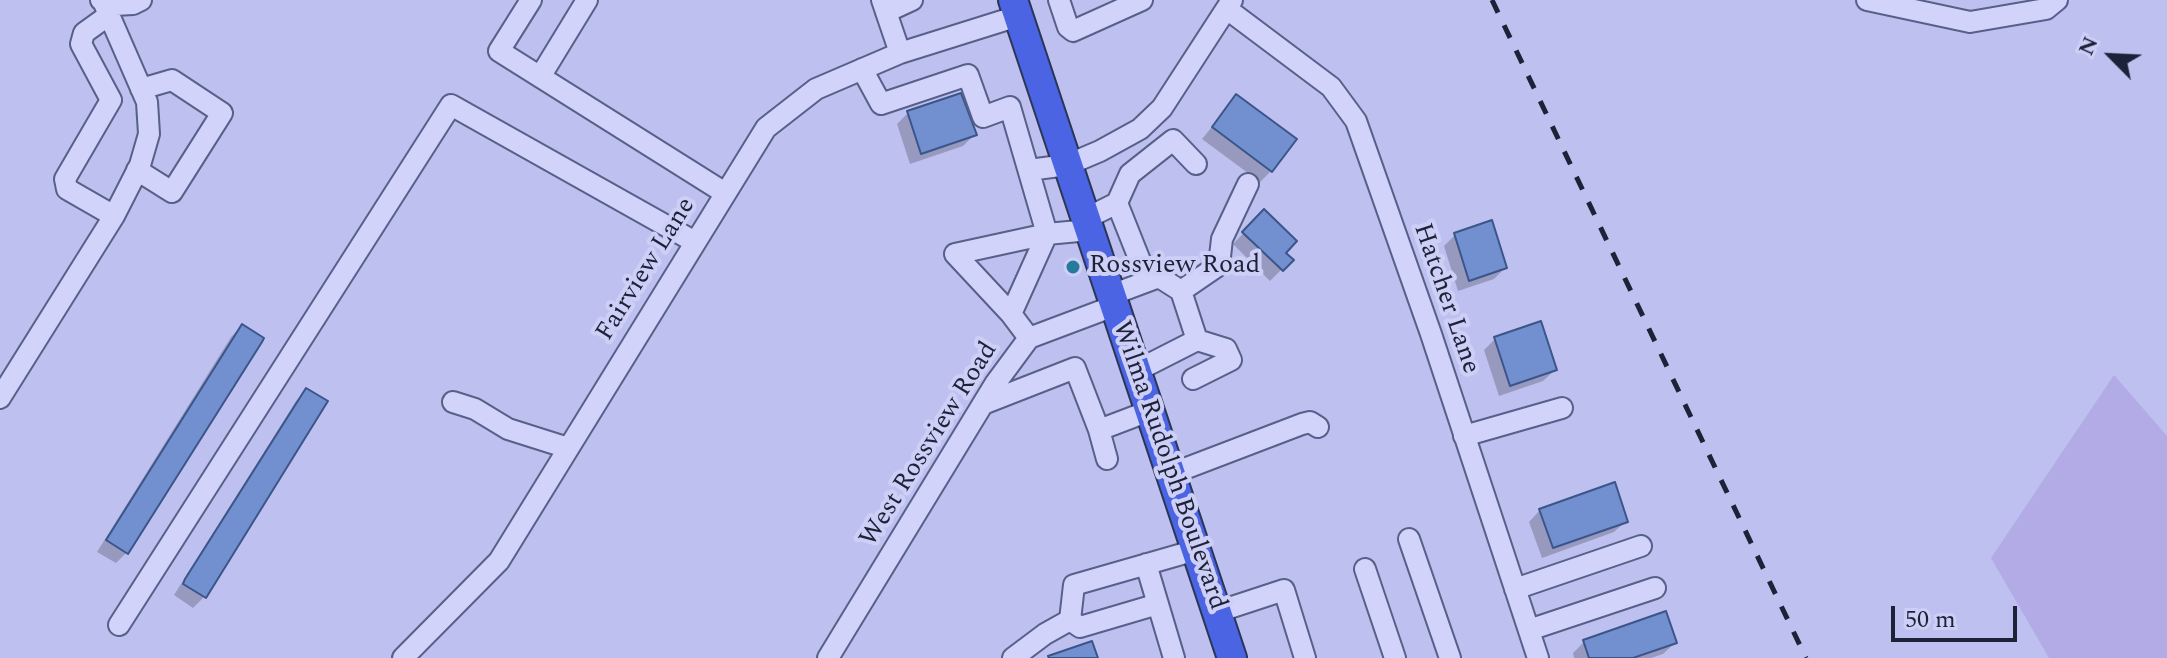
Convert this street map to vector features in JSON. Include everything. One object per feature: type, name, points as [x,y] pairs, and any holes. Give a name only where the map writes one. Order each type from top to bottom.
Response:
[{"type":"highway","name":"Wilma Rudolph Boulevard","points":[[1015,8],[1232,658]]},
{"type":"street","points":[[104,6],[141,0]]},
{"type":"street","points":[[531,0],[499,51],[725,193]]},
{"type":"street","points":[[540,77],[587,0]]},
{"type":"street","points":[[900,53],[884,6],[912,0]]},
{"type":"street","points":[[1059,0],[1068,27],[1073,31],[1142,0]]},
{"type":"street","points":[[1867,0],[1970,22],[2046,9],[2057,0]]},
{"type":"street","points":[[1029,170],[1067,165],[1131,135],[1162,108],[1230,4]]},
{"type":"street","name":"Hatcher Lane","points":[[1230,4],[1331,87],[1356,121],[1538,658]]},
{"type":"street","points":[[0,398],[114,216],[137,170],[149,134],[147,102],[104,6]]},
{"type":"street","points":[[104,6],[84,33],[81,44],[111,100],[65,179],[67,189],[114,216]]},
{"type":"street","name":"Fairview Lane","points":[[403,658],[499,561],[766,128],[816,89],[1015,8]]},
{"type":"street","points":[[862,69],[881,104],[968,75],[983,117],[1042,93]]},
{"type":"street","points":[[137,170],[172,192],[222,113],[172,80],[141,89]]},
{"type":"street","points":[[119,625],[451,105],[695,242]]},
{"type":"street","points":[[1010,107],[1047,234],[1011,314]]},
{"type":"street","points":[[1131,135],[1147,161]]},
{"type":"street","points":[[1029,338],[955,254],[1087,224],[1117,203],[1130,174],[1173,140],[1196,164]]},
{"type":"street","points":[[1181,291],[1219,265],[1222,239],[1248,184]]},
{"type":"street","points":[[1117,203],[1148,281],[1159,277],[1181,291],[1197,340]]},
{"type":"street","name":"West Rossview Road","points":[[828,658],[983,404],[1029,338],[1112,301],[1148,281]]},
{"type":"street","points":[[1136,371],[1197,340],[1226,349],[1231,360],[1193,379]]},
{"type":"street","points":[[1015,357],[1035,382]]},
{"type":"street","points":[[983,404],[1075,368],[1107,459]]},
{"type":"street","points":[[453,402],[475,409],[508,429],[568,448]]},
{"type":"street","points":[[1464,436],[1562,408]]},
{"type":"street","points":[[1099,430],[1149,411]]},
{"type":"street","points":[[1171,474],[1302,424],[1310,422],[1318,427]]},
{"type":"street","points":[[1409,539],[1450,658]]},
{"type":"street","points":[[1515,589],[1641,546]]},
{"type":"street","points":[[1070,620],[1074,585],[1196,550]]},
{"type":"street","points":[[1146,564],[1174,658]]},
{"type":"street","points":[[1365,569],[1395,658]]},
{"type":"street","points":[[1529,630],[1655,588]]},
{"type":"street","points":[[1217,612],[1284,590],[1305,658]]},
{"type":"street","points":[[1070,620],[1080,627],[1158,604]]},
{"type":"street","points":[[1013,658],[1070,620]]},
{"type":"shaded area","points":[[2114,375],[2167,436],[2167,658],[2049,658],[1991,558]]},
{"type":"building","points":[[961,93],[977,135],[921,154],[907,111]]},
{"type":"building","points":[[1236,94],[1297,139],[1272,172],[1212,127]]},
{"type":"building","points":[[1264,209],[1297,241],[1286,253],[1294,260],[1283,271],[1242,232]]},
{"type":"building","points":[[1492,220],[1507,268],[1469,281],[1454,233]]},
{"type":"building","points":[[1541,321],[1557,370],[1510,386],[1494,337]]},
{"type":"building","points":[[242,324],[264,338],[128,554],[106,540]]},
{"type":"building","points":[[306,388],[328,401],[206,598],[183,584],[185,579]]},
{"type":"building","points":[[1615,482],[1628,522],[1553,548],[1539,509]]},
{"type":"building","points":[[1666,611],[1677,643],[1633,658],[1589,658],[1583,640]]},
{"type":"building","points":[[1092,641],[1098,658],[1048,656]]},
{"type":"railway","points":[[1492,0],[1806,658]]},
{"type":"place","name":"Rossview Road","points":[[1073,267]]}]
